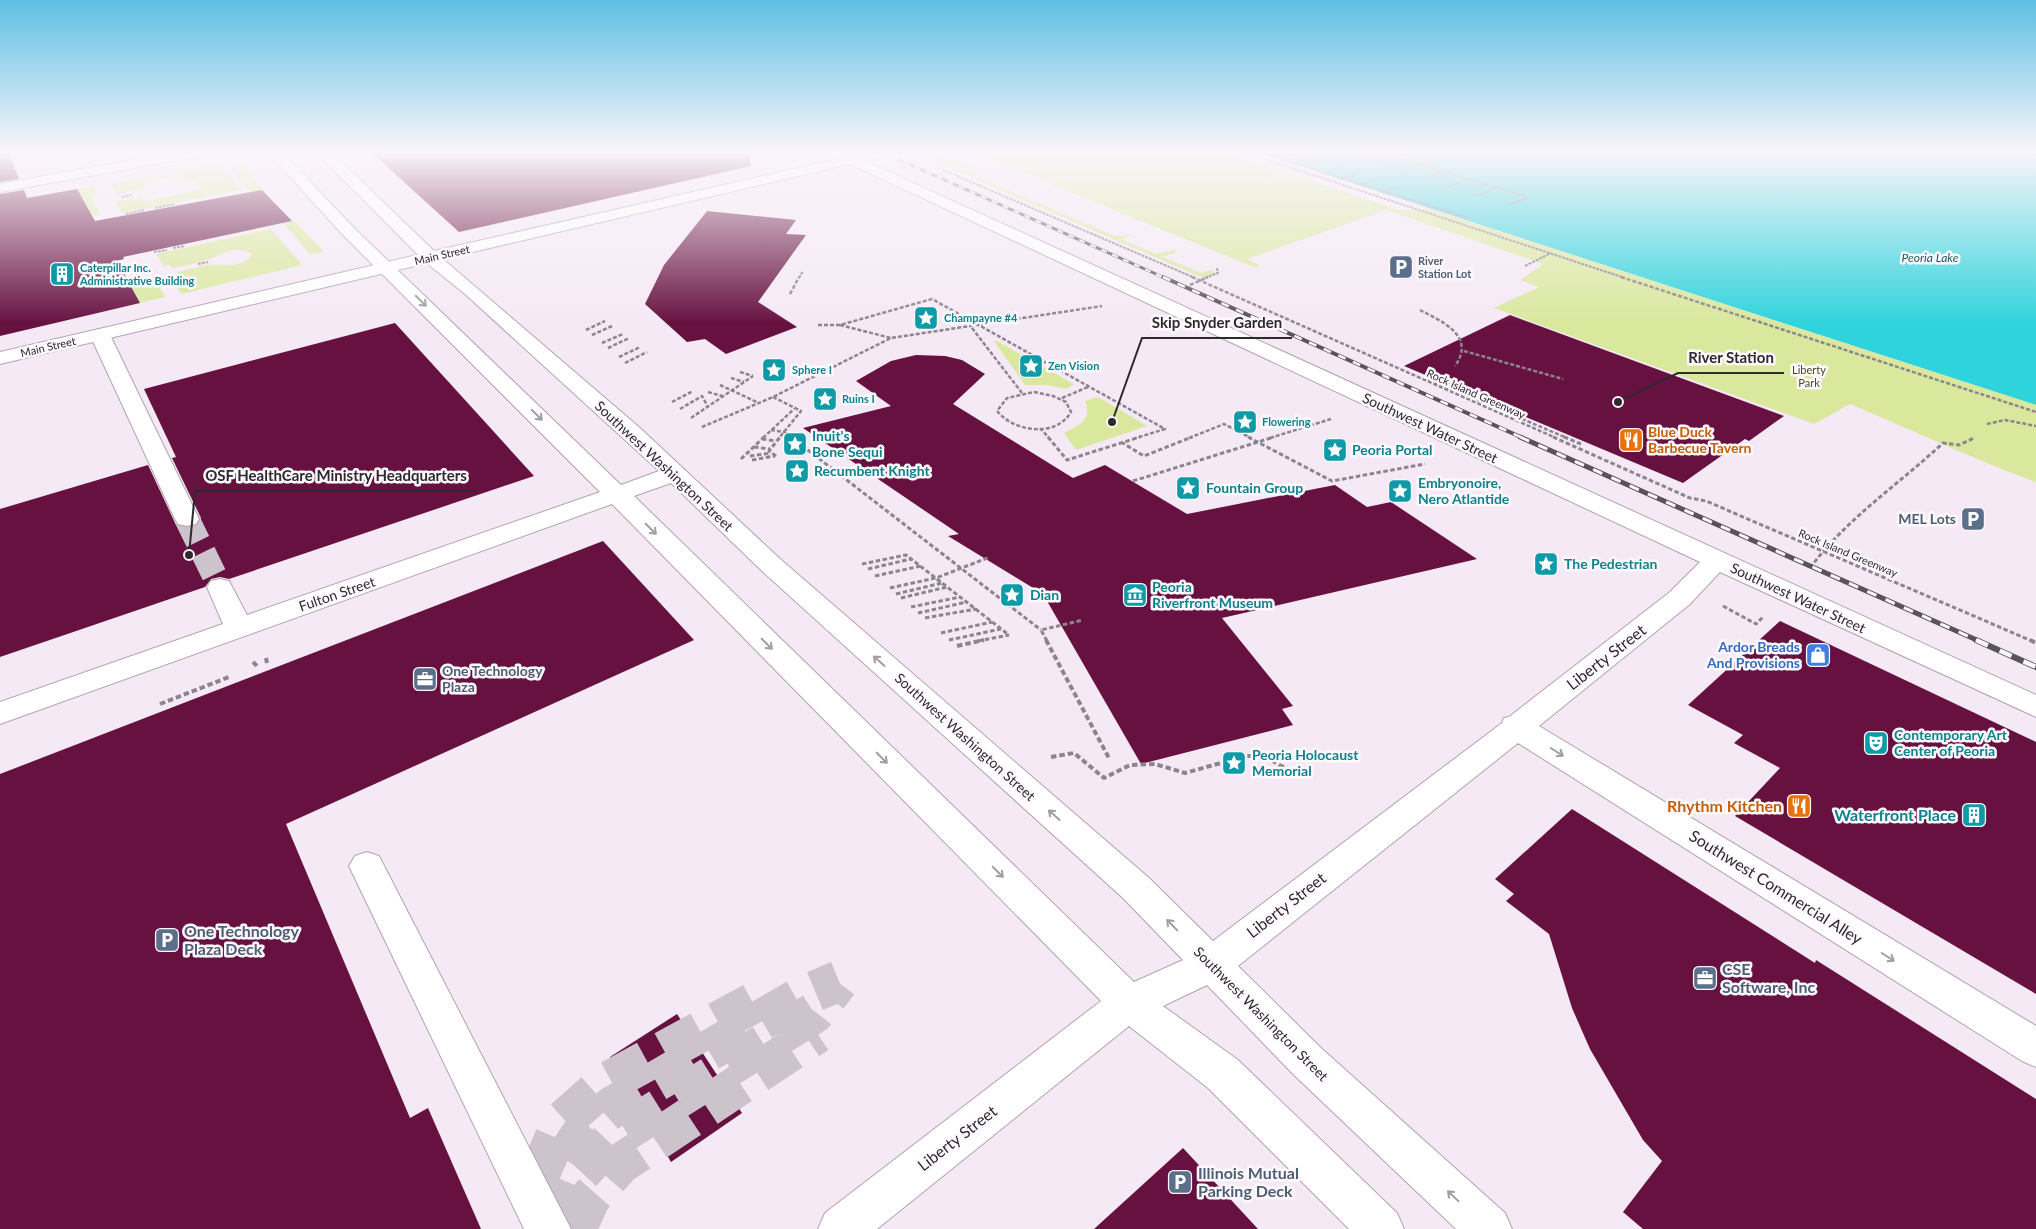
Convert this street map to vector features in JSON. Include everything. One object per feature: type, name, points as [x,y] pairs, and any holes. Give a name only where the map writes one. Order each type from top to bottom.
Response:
[{"type":"street","points":[[329,209],[386,268],[1128,1003],[1223,1074],[1381,1229]]},
{"type":"street","name":"Southwest Washington Street","points":[[381,209],[430,257],[471,290],[555,367],[632,433],[770,564],[1136,888],[1307,1061],[1489,1229]]},
{"type":"street","name":"Main Street","points":[[0,358],[386,268],[625,209]]},
{"type":"street","name":"Southwest Water Street","points":[[959,209],[2036,707]]},
{"type":"street","points":[[100,334],[188,519]]},
{"type":"street","name":"Fulton Street","points":[[0,713],[674,474]]},
{"type":"street","name":"Liberty Street","points":[[841,1229],[1128,1003],[1211,965],[1680,598],[1717,560]]},
{"type":"street","points":[[220,587],[239,628]]},
{"type":"street","name":"Southwest Commercial Alley","points":[[1515,726],[2036,1048]]},
{"type":"street","points":[[367,866],[548,1229]]},
{"type":"path","name":"Rock Island Greenway","points":[[1034,209],[1690,498],[1706,501],[2036,643]]},
{"type":"path","points":[[1418,209],[1889,366],[2036,412]]},
{"type":"path","points":[[1440,209],[1468,218]]},
{"type":"path","points":[[126,214],[144,210]]},
{"type":"path","points":[[173,248],[184,246]]},
{"type":"path","points":[[154,252],[167,250]]},
{"type":"path","points":[[1525,266],[1551,253]]},
{"type":"path","points":[[198,264],[208,262]]},
{"type":"path","points":[[1184,287],[1218,273],[1217,268]]},
{"type":"path","points":[[790,294],[803,271]]},
{"type":"path","points":[[840,325],[932,299],[1165,429],[1068,460],[1040,428]]},
{"type":"path","points":[[702,427],[772,397],[891,338],[972,328],[1107,306]]},
{"type":"path","points":[[1420,310],[1447,323],[1454,329],[1464,351],[1462,358],[1455,366]]},
{"type":"path","points":[[586,330],[605,321]]},
{"type":"path","points":[[818,325],[840,325],[891,338]]},
{"type":"path","points":[[592,335],[612,326]]},
{"type":"path","points":[[972,328],[1022,393]]},
{"type":"path","points":[[602,344],[623,334]]},
{"type":"path","points":[[608,348],[629,338]]},
{"type":"path","points":[[619,357],[640,346]]},
{"type":"path","points":[[1464,351],[1563,379]]},
{"type":"path","points":[[625,363],[647,352]]},
{"type":"path","points":[[691,418],[753,376],[740,372]]},
{"type":"path","points":[[731,378],[744,382]]},
{"type":"path","points":[[1428,379],[1522,417],[1581,444],[1576,448]]},
{"type":"path","points":[[720,385],[733,389],[759,403]]},
{"type":"path","points":[[1062,399],[1089,387]]},
{"type":"path","points":[[672,402],[693,390]]},
{"type":"path","points":[[708,392],[722,397]]},
{"type":"path","points":[[1022,393],[1046,393],[1062,399],[1069,406],[1070,412],[1067,418],[1051,426],[1040,428],[1016,426],[1000,417],[997,411],[1003,400],[1022,393]]},
{"type":"path","points":[[680,409],[702,396],[708,406]]},
{"type":"path","points":[[771,451],[776,441],[801,411],[772,397]]},
{"type":"path","points":[[741,459],[794,409]]},
{"type":"path","points":[[788,415],[797,417]]},
{"type":"path","points":[[1514,420],[1522,417]]},
{"type":"path","points":[[1133,481],[1331,419]]},
{"type":"path","points":[[1987,424],[1996,420],[2007,420],[2036,426]]},
{"type":"path","points":[[779,423],[790,425]]},
{"type":"path","points":[[1121,442],[1144,456],[1224,424],[1332,481],[1425,464]]},
{"type":"path","points":[[771,430],[784,432],[812,451],[1040,630],[1110,760]]},
{"type":"path","points":[[1806,575],[1838,531],[1921,464],[1943,443],[1959,445],[1974,438]]},
{"type":"path","points":[[762,439],[776,441]]},
{"type":"path","points":[[752,460],[776,456],[771,451],[754,447]]},
{"type":"path","points":[[750,456],[771,451]]},
{"type":"path","points":[[862,564],[906,555],[1009,635],[957,646]]},
{"type":"path","points":[[890,588],[936,578],[964,569],[990,557]]},
{"type":"path","points":[[868,569],[912,559]]},
{"type":"path","points":[[875,576],[921,566]]},
{"type":"path","points":[[896,594],[943,583]]},
{"type":"path","points":[[901,598],[947,587]]},
{"type":"path","points":[[911,607],[960,597]]},
{"type":"path","points":[[918,613],[967,602]]},
{"type":"path","points":[[1722,606],[1756,624],[1768,612]]},
{"type":"path","points":[[925,618],[976,609]]},
{"type":"path","points":[[1040,630],[1083,620]]},
{"type":"path","points":[[941,633],[992,622]]},
{"type":"path","points":[[949,640],[1001,629]]},
{"type":"path","points":[[266,658],[267,663]]},
{"type":"path","points":[[253,662],[257,666]]},
{"type":"path","points":[[160,704],[229,677]]},
{"type":"path","points":[[1051,757],[1074,753],[1104,778],[1130,765],[1155,764],[1185,773],[1246,756],[1265,756],[1281,766],[1304,774]]},
{"type":"green space","points":[[88,209],[98,209],[101,215],[92,217]]},
{"type":"green space","points":[[120,209],[141,209],[122,213]]},
{"type":"green space","points":[[1044,209],[1053,209],[1115,236],[1134,234],[1121,239],[1156,254],[1174,250],[1177,252],[1163,257],[1201,273],[1211,270],[1216,273],[1203,278]]},
{"type":"green space","name":"Liberty Park","points":[[1112,209],[1431,209],[2036,405],[2036,482],[1850,404],[1814,424],[1494,308],[1539,287],[1521,280],[1543,264],[1386,210],[1247,259],[1261,266],[1254,267]]},
{"type":"green space","points":[[295,221],[323,252],[310,254],[283,223]]},
{"type":"green space","points":[[271,229],[302,265],[181,294],[172,277],[178,276],[177,272],[200,266],[238,264],[249,259],[252,254],[233,250],[204,261],[173,268],[170,265],[164,266],[156,254]]},
{"type":"green space","points":[[156,281],[165,297],[140,303],[131,286]]},
{"type":"green space","points":[[994,341],[1074,384],[1066,389],[1047,385],[1025,385]]},
{"type":"green space","points":[[1098,397],[1147,426],[1076,450],[1064,433],[1075,428],[1086,417],[1087,407],[1085,401]]},
{"type":"water","name":"Peoria Lake","points":[[1433,209],[2036,209],[2036,405]]},
{"type":"building","name":"Caterpillar Inc. Administrative Building","points":[[0,209],[88,209],[95,221],[158,209],[281,209],[292,221],[123,257],[124,259],[117,261],[140,303],[0,336]]},
{"type":"building","points":[[434,209],[559,209],[459,232]]},
{"type":"building","points":[[707,211],[796,220],[786,234],[806,235],[758,302],[797,327],[726,354],[705,339],[687,342],[645,304],[664,265]]},
{"type":"building","points":[[1510,315],[1784,416],[1749,441],[1745,439],[1683,483],[1404,366]]},
{"type":"building","points":[[395,323],[534,476],[229,579],[220,577],[211,579],[205,587],[0,657],[0,509],[148,465],[176,525],[187,528],[196,526],[201,518],[172,458],[176,457],[144,389]]},
{"type":"building","points":[[916,355],[945,356],[962,360],[985,374],[953,404],[1073,478],[1105,465],[1187,514],[1335,485],[1367,507],[1391,502],[1477,559],[1222,618],[1293,706],[1282,709],[1293,725],[1141,764],[1043,594],[948,536],[959,534],[803,428],[891,406],[856,381],[891,361]]},
{"type":"building","name":"One Technology Plaza Deck","points":[[603,541],[694,640],[286,824],[410,1118],[428,1108],[481,1229],[0,1229],[0,774]]},
{"type":"building","points":[[1780,621],[2036,742],[2036,994],[1735,816],[1780,768],[1734,743],[1743,735],[1688,705]]},
{"type":"building","points":[[1572,809],[1815,963],[1816,960],[2036,1099],[2036,1229],[1643,1229],[1623,1212],[1662,1161],[1643,1140],[1590,1049],[1572,1008],[1549,934],[1506,901],[1514,894],[1495,879]]},
{"type":"building","points":[[677,1014],[742,1113],[671,1162],[610,1057]]},
{"type":"building","name":"Illinois Mutual Parking Deck","points":[[1183,1148],[1258,1229],[1094,1229]]},
{"type":"tunnel","points":[[187,519],[220,587]]},
{"type":"tunnel","points":[[540,1215],[560,1167],[580,1136],[612,1107],[801,997],[839,981]]},
{"type":"tunnel","points":[[560,1229],[567,1203],[581,1172],[612,1139],[814,1013],[838,982]]},
{"type":"tunnel","points":[[539,1175],[562,1122],[606,1083],[753,1003]]},
{"type":"tunnel","points":[[576,1229],[590,1198],[620,1164],[817,1033]]},
{"type":"railway","points":[[1011,209],[1165,278]]},
{"type":"railway","points":[[1163,277],[1523,438]]},
{"type":"railway","points":[[1520,437],[1979,641]]},
{"type":"railway","points":[[1976,640],[2036,667]]},
{"type":"place","name":"River Station Lot","points":[[1401,267]]},
{"type":"place","name":"Caterpillar Inc. Administrative Building","points":[[62,274]]},
{"type":"place","name":"Champayne #4","points":[[926,318]]},
{"type":"place","name":"Zen Vision","points":[[1031,366]]},
{"type":"place","name":"Sphere I","points":[[774,370]]},
{"type":"place","name":"Ruins I","points":[[825,399]]},
{"type":"place","name":"River Station","points":[[1618,402]]},
{"type":"place","name":"Skip Snyder Garden","points":[[1112,422]]},
{"type":"place","name":"Flowering","points":[[1245,422]]},
{"type":"place","name":"Blue Duck Barbecue Tavern","points":[[1631,440]]},
{"type":"place","name":"Inuit's Bone Sequi","points":[[795,444]]},
{"type":"place","name":"Peoria Portal","points":[[1335,450]]},
{"type":"place","name":"Recumbent Knight","points":[[797,471]]},
{"type":"place","name":"Fountain Group","points":[[1188,488]]},
{"type":"place","name":"Embryonoire, Nero Atlantide","points":[[1400,491]]},
{"type":"place","name":"MEL Lots","points":[[1973,519]]},
{"type":"place","name":"OSF HealthCare Ministry Headquarters","points":[[189,555]]},
{"type":"place","name":"The Pedestrian","points":[[1546,564]]},
{"type":"place","name":"Dian","points":[[1012,595]]},
{"type":"place","name":"Peoria Riverfront Museum","points":[[1135,595]]},
{"type":"place","name":"Ardor Breads And Provisions","points":[[1818,655]]},
{"type":"place","name":"One Technology Plaza","points":[[425,679]]},
{"type":"place","name":"Contemporary Art Center of Peoria","points":[[1876,743]]},
{"type":"place","name":"Peoria Holocaust Memorial","points":[[1234,763]]},
{"type":"place","name":"Rhythm Kitchen","points":[[1799,806]]},
{"type":"place","name":"Waterfront Place","points":[[1974,815]]},
{"type":"place","name":"One Technology Plaza Deck","points":[[167,940]]},
{"type":"place","name":"CSE Software, Inc","points":[[1705,978]]},
{"type":"place","name":"Illinois Mutual Parking Deck","points":[[1180,1182]]}]
